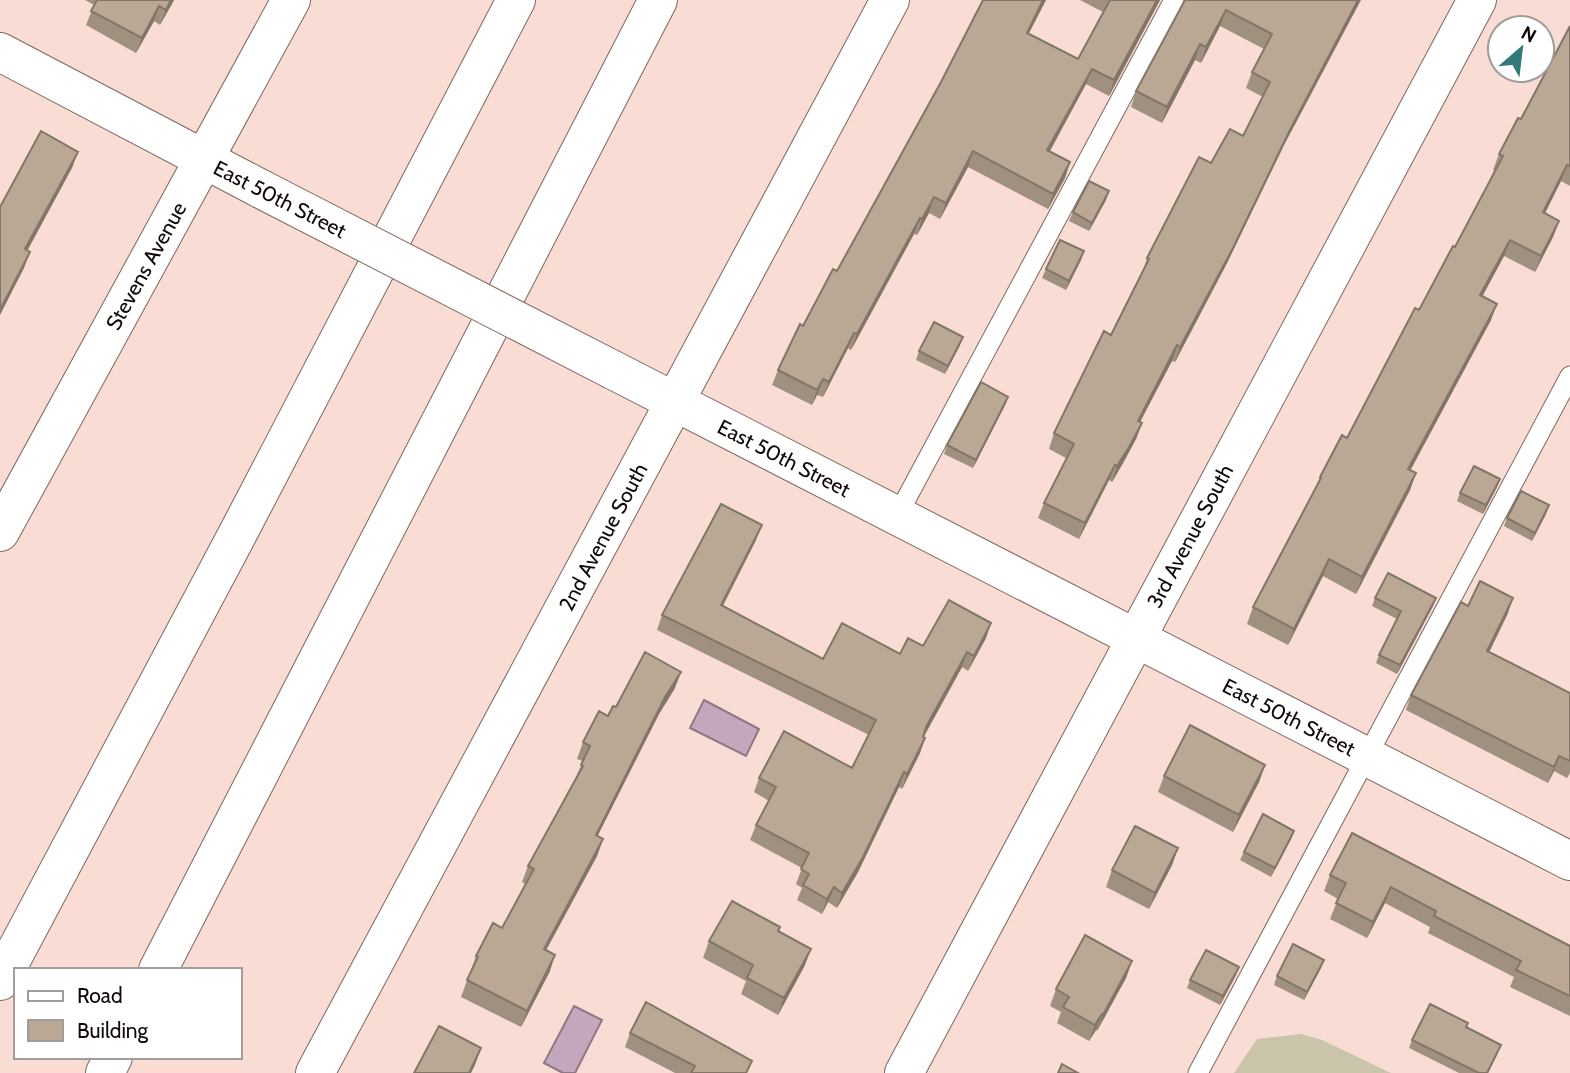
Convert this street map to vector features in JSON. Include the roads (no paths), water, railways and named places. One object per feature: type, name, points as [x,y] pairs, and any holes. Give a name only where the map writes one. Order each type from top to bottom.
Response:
[{"type":"main road","name":"Stevens Avenue","points":[[0,532],[291,0]]},
{"type":"main road","points":[[0,981],[231,547],[516,0]]},
{"type":"main road","points":[[159,968],[658,0]]},
{"type":"main road","name":"2nd Avenue South","points":[[315,1073],[890,0]]},
{"type":"main road","name":"3rd Avenue South","points":[[904,1073],[1477,0]]},
{"type":"main road","name":"East 50th Street","points":[[0,52],[612,370],[1570,861]]},
{"type":"lane","points":[[897,516],[1174,0]]},
{"type":"lane","points":[[1198,1073],[1570,376]]}]
